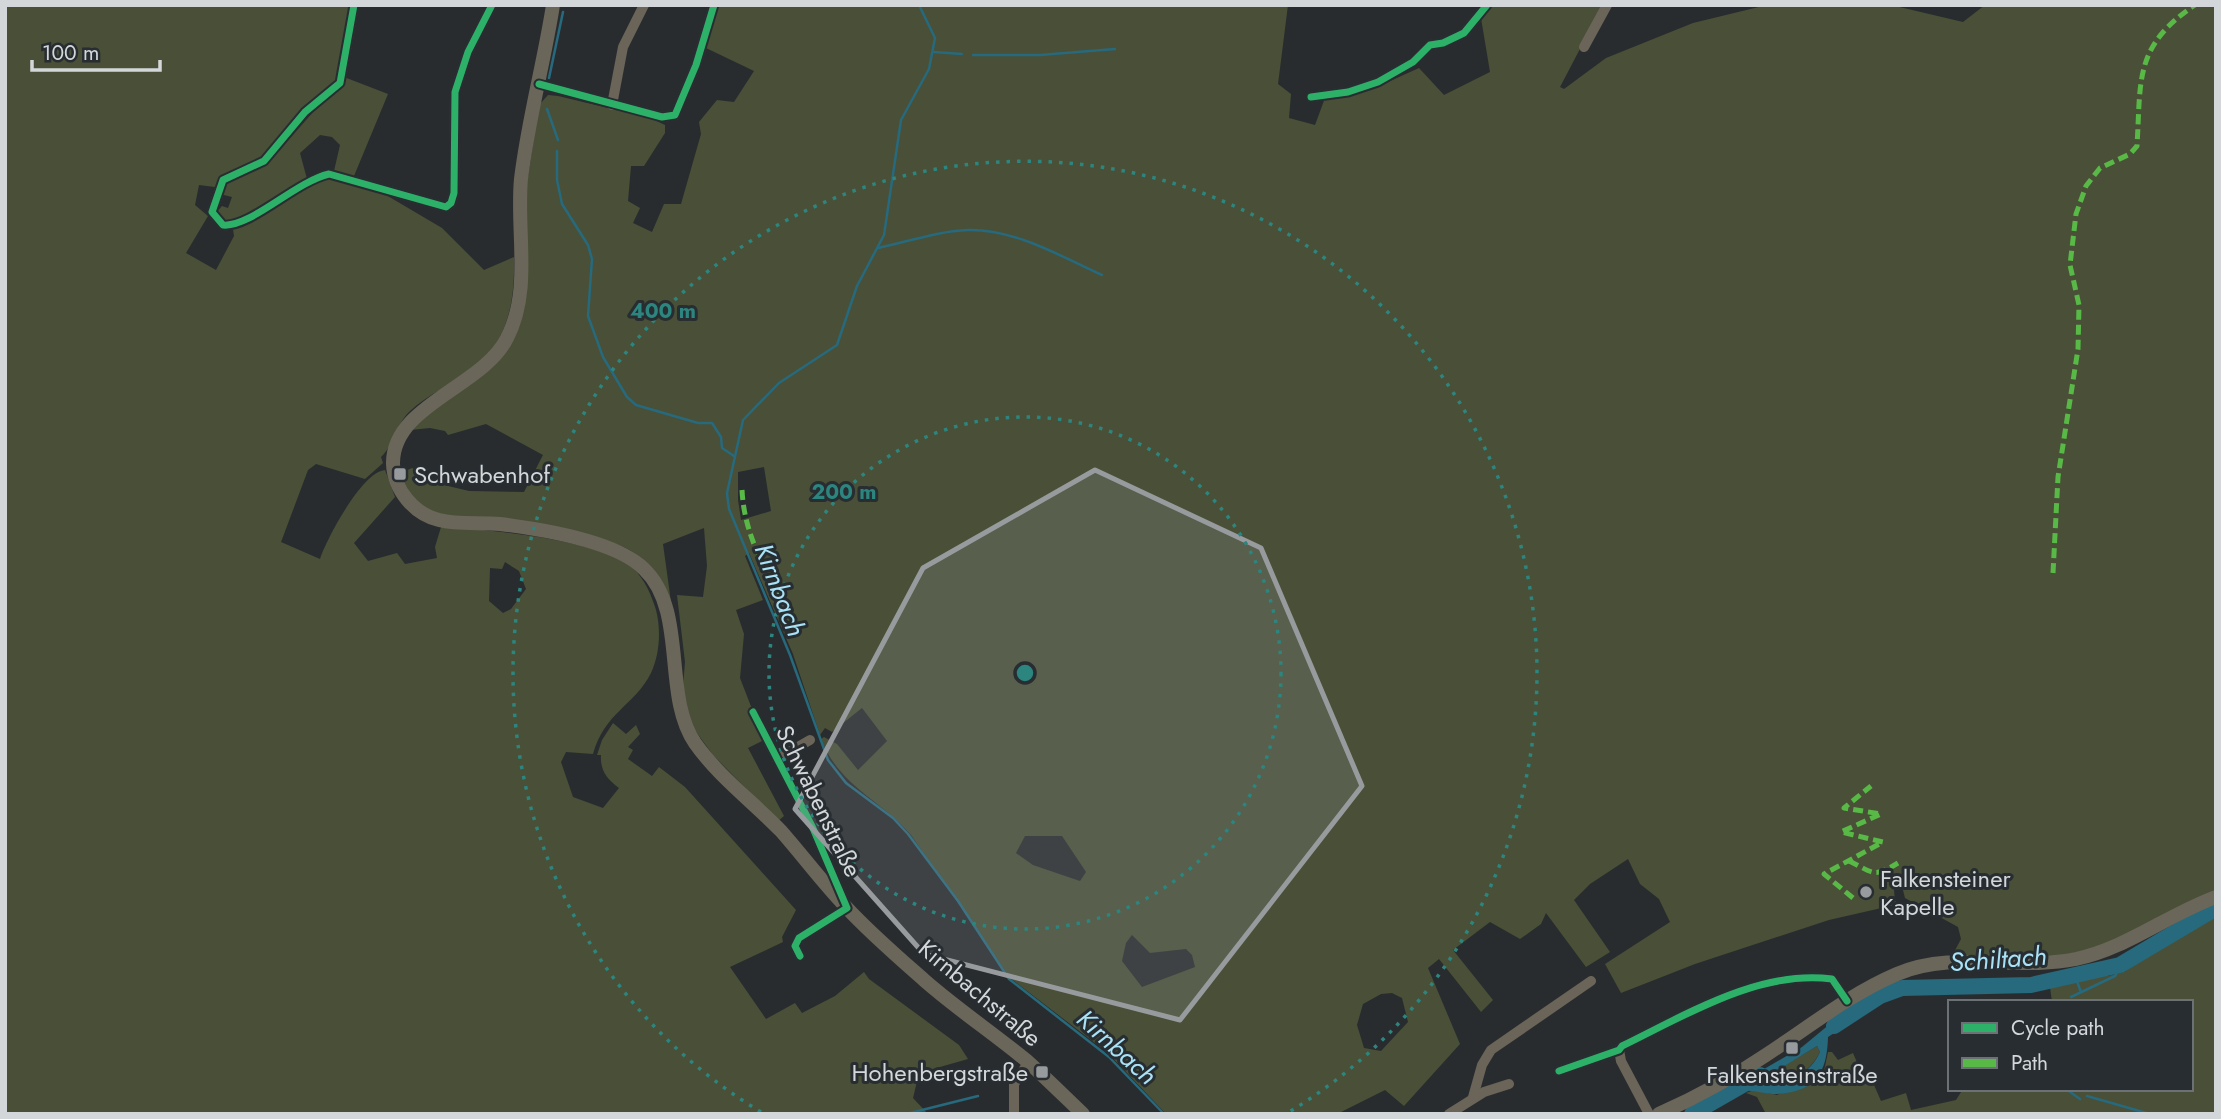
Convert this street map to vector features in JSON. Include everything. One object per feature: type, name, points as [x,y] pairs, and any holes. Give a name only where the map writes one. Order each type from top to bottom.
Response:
[{"type":"main road","name":"Kirnbachstraße","points":[[553,5],[521,183],[521,287],[509,335],[498,355],[477,374],[424,410],[407,427],[396,447],[393,465],[397,481],[410,503],[436,520],[496,524],[569,538],[623,553],[647,571],[661,596],[671,633],[685,726],[697,746],[780,831],[847,908],[928,983],[1028,1063],[1083,1114]]},
{"type":"main road","points":[[1659,1114],[1719,1085],[1847,1001],[1898,974],[1939,962],[2028,964],[2076,959],[2115,948],[2216,897]]},
{"type":"street","points":[[354,5],[340,83],[305,112],[264,162],[223,180],[212,212],[223,225],[234,226],[249,219],[281,196],[329,174],[419,202],[446,207],[451,203],[455,92],[468,52],[492,5]]},
{"type":"street","points":[[612,105],[623,47],[644,5]]},
{"type":"street","points":[[538,84],[662,117],[675,115],[696,65],[714,5]]},
{"type":"street","points":[[1311,97],[1348,92],[1378,82],[1412,62],[1430,46],[1464,33],[1487,5]]},
{"type":"street","points":[[1584,47],[1607,5]]},
{"type":"street","name":"Schwabenstraße","points":[[753,712],[832,869],[847,908]]},
{"type":"street","name":"Schwabenstraße","points":[[777,759],[810,740]]},
{"type":"street","points":[[800,956],[795,946],[799,938],[847,908]]},
{"type":"street","points":[[1559,1071],[1619,1050],[1622,1046],[1716,1002],[1765,984],[1794,978],[1832,979],[1847,1001]]},
{"type":"street","points":[[1473,1097],[1482,1065],[1491,1050],[1591,981]]},
{"type":"street","points":[[1619,1050],[1621,1061],[1649,1114]]},
{"type":"street","points":[[1014,1114],[1014,1084],[1028,1063]]},
{"type":"street","points":[[1449,1114],[1473,1097],[1509,1084]]},
{"type":"highlighted area","points":[[1095,470],[1261,548],[1362,786],[1180,1020],[924,954],[795,809],[923,568]]},
{"type":"green space","points":[[5,5],[350,5],[341,76],[270,154],[215,187],[199,185],[195,205],[208,216],[186,253],[216,270],[234,236],[233,229],[325,177],[381,192],[442,228],[484,270],[514,257],[511,304],[502,332],[485,358],[410,411],[381,457],[383,463],[365,479],[316,464],[308,470],[281,542],[320,559],[346,507],[366,482],[385,470],[395,497],[354,543],[368,561],[397,553],[405,564],[437,558],[435,547],[441,527],[541,537],[595,550],[617,558],[633,568],[641,577],[656,610],[659,633],[656,658],[644,684],[605,728],[593,754],[566,752],[561,762],[573,797],[603,808],[619,788],[605,774],[601,755],[597,755],[602,740],[613,723],[626,734],[636,725],[640,734],[628,747],[633,750],[628,759],[652,776],[659,767],[685,787],[796,910],[782,937],[783,942],[730,967],[766,1019],[795,1003],[802,1013],[835,996],[864,972],[869,979],[959,1045],[968,1059],[919,1073],[913,1098],[927,1113],[5,1114]],"holes":[[[505,562],[519,571],[526,589],[511,609],[503,613],[489,601],[490,568],[502,569]]]},
{"type":"green space","points":[[719,5],[1288,5],[1278,84],[1291,94],[1289,118],[1315,125],[1325,98],[1379,86],[1419,68],[1444,95],[1490,72],[1481,18],[1490,5],[1603,5],[1560,87],[1564,89],[1606,58],[1693,23],[1767,5],[1891,5],[1963,22],[1985,5],[2216,5],[2216,892],[2150,926],[2079,955],[1951,958],[1961,939],[1958,927],[1905,898],[1903,890],[1894,890],[1895,901],[1899,904],[1829,920],[1695,964],[1621,993],[1605,964],[1670,922],[1659,899],[1640,884],[1628,859],[1590,884],[1574,900],[1610,952],[1586,967],[1546,913],[1541,924],[1520,939],[1490,922],[1453,950],[1493,1000],[1481,1012],[1439,959],[1428,968],[1460,1044],[1404,1106],[1385,1090],[1337,1114],[1166,1114],[1108,1053],[1010,978],[911,835],[839,769],[821,739],[824,737],[837,744],[858,770],[887,741],[862,708],[832,732],[825,728],[820,735],[793,654],[749,553],[745,556],[763,600],[736,610],[744,634],[740,678],[764,740],[748,748],[784,816],[778,821],[713,755],[689,722],[683,686],[685,662],[677,595],[703,597],[707,566],[704,528],[663,544],[674,624],[646,563],[624,547],[572,534],[455,519],[433,513],[412,497],[405,485],[401,473],[412,468],[444,485],[469,491],[524,492],[543,455],[486,424],[448,435],[445,431],[430,428],[410,430],[426,415],[494,366],[512,341],[523,209],[539,105],[548,95],[558,96],[650,118],[665,125],[665,133],[644,166],[631,166],[628,201],[640,208],[633,223],[652,232],[664,204],[681,204],[701,134],[699,122],[717,100],[734,102],[754,71],[706,48]],"holes":[[[764,467],[771,511],[741,520],[738,472]],[[1025,836],[1062,836],[1086,872],[1080,881],[1033,865],[1016,853]],[[1132,935],[1150,953],[1186,949],[1192,955],[1195,967],[1142,987],[1122,961],[1126,943]],[[1392,993],[1402,998],[1408,1022],[1381,1051],[1364,1048],[1357,1025],[1363,1004],[1381,994]]]},
{"type":"green space","points":[[344,77],[388,94],[354,176],[334,171],[340,145],[332,137],[320,135],[300,153],[307,179],[231,224],[215,214],[222,206],[228,208],[232,197],[220,194],[223,186],[269,162]]},
{"type":"green space","points":[[2216,913],[2216,1114],[1766,1114],[1757,1097],[1746,1093],[1754,1090],[1777,1095],[1824,1071],[1828,1052],[1832,1052],[1838,1060],[1853,1053],[1864,1079],[1871,1078],[1881,1101],[1906,1093],[1911,1110],[1956,1100],[1962,1091],[2193,1091],[2193,1000],[2052,1000],[2050,987],[2106,970],[2108,976],[2126,971],[2126,967],[2201,919]]},
{"type":"green space","points":[[1817,1046],[1820,1052],[1801,1074],[1774,1084],[1764,1078]]},
{"type":"water","points":[[1849,1013],[1856,1019],[1828,1037],[1822,1070],[1810,1084],[1802,1089],[1778,1094],[1745,1091],[1740,1083],[1802,1047],[1842,1014]],"holes":[[[1817,1046],[1820,1052],[1812,1065],[1796,1077],[1774,1084],[1765,1078]]]},
{"type":"waterway","name":"Kirnbach","points":[[919,5],[935,38],[929,69],[901,120],[884,235],[857,286],[837,345],[779,383],[743,420],[727,493],[729,509],[790,655],[828,760],[846,783],[893,818],[908,834],[958,901],[1009,979],[1109,1057],[1164,1114]]},
{"type":"waterway","points":[[549,78],[563,12]]},
{"type":"waterway","points":[[973,55],[1040,55],[1115,49]]},
{"type":"waterway","points":[[934,52],[962,54]]},
{"type":"waterway","points":[[547,109],[558,140]]},
{"type":"waterway","points":[[557,151],[557,180],[562,204],[588,245],[592,259],[588,316],[603,357],[627,397],[636,405],[698,423],[712,423],[721,437],[722,448],[734,456]]},
{"type":"waterway","points":[[878,248],[945,232],[986,231],[1037,245],[1102,275]]},
{"type":"waterway","name":"Schiltach","points":[[1834,1026],[1880,996],[1902,988],[2031,985],[2120,965],[2216,908]]},
{"type":"waterway","points":[[2071,997],[2115,976],[2122,964]]},
{"type":"waterway","points":[[2075,976],[2081,992]]},
{"type":"waterway","name":"Schiltach","points":[[1692,1114],[1760,1075]]},
{"type":"waterway","points":[[2069,1091],[2080,1099]]},
{"type":"waterway","points":[[906,1114],[978,1096]]},
{"type":"waterway","points":[[2087,1096],[2150,1114]]},
{"type":"marked path","points":[[2053,573],[2058,477],[2078,349],[2079,305],[2070,265],[2076,214],[2086,186],[2100,168],[2130,154],[2137,146],[2141,83],[2151,50],[2175,20],[2195,5]]},
{"type":"marked path","points":[[742,490],[747,524],[775,583],[777,609]]},
{"type":"marked path","points":[[1853,898],[1824,874],[1883,842],[1841,832],[1881,814],[1844,808],[1871,786]]},
{"type":"marked path","points":[[1849,861],[1874,873],[1898,863]]},
{"type":"cycle path","points":[[354,5],[340,83],[305,112],[264,161],[223,180],[212,212],[223,225],[246,219],[302,186],[329,174],[446,207],[451,203],[454,193],[455,92],[468,52],[492,5]]},
{"type":"cycle path","points":[[539,84],[662,117],[675,115],[696,65],[714,5]]},
{"type":"cycle path","points":[[1311,97],[1348,92],[1378,82],[1413,62],[1430,45],[1443,43],[1464,33],[1487,5]]},
{"type":"cycle path","points":[[753,712],[812,826],[847,908],[799,938],[795,946],[800,956]]},
{"type":"cycle path","points":[[1559,1071],[1619,1050],[1622,1046],[1723,998],[1778,981],[1832,979],[1847,1001]]},
{"type":"place","name":"Schwabenhof","points":[[400,474]]},
{"type":"place","name":"Falkensteiner Kapelle","points":[[1866,892]]},
{"type":"place","name":"Falkensteinstraße","points":[[1792,1048]]},
{"type":"place","name":"Hohenbergstraße","points":[[1042,1072]]}]
